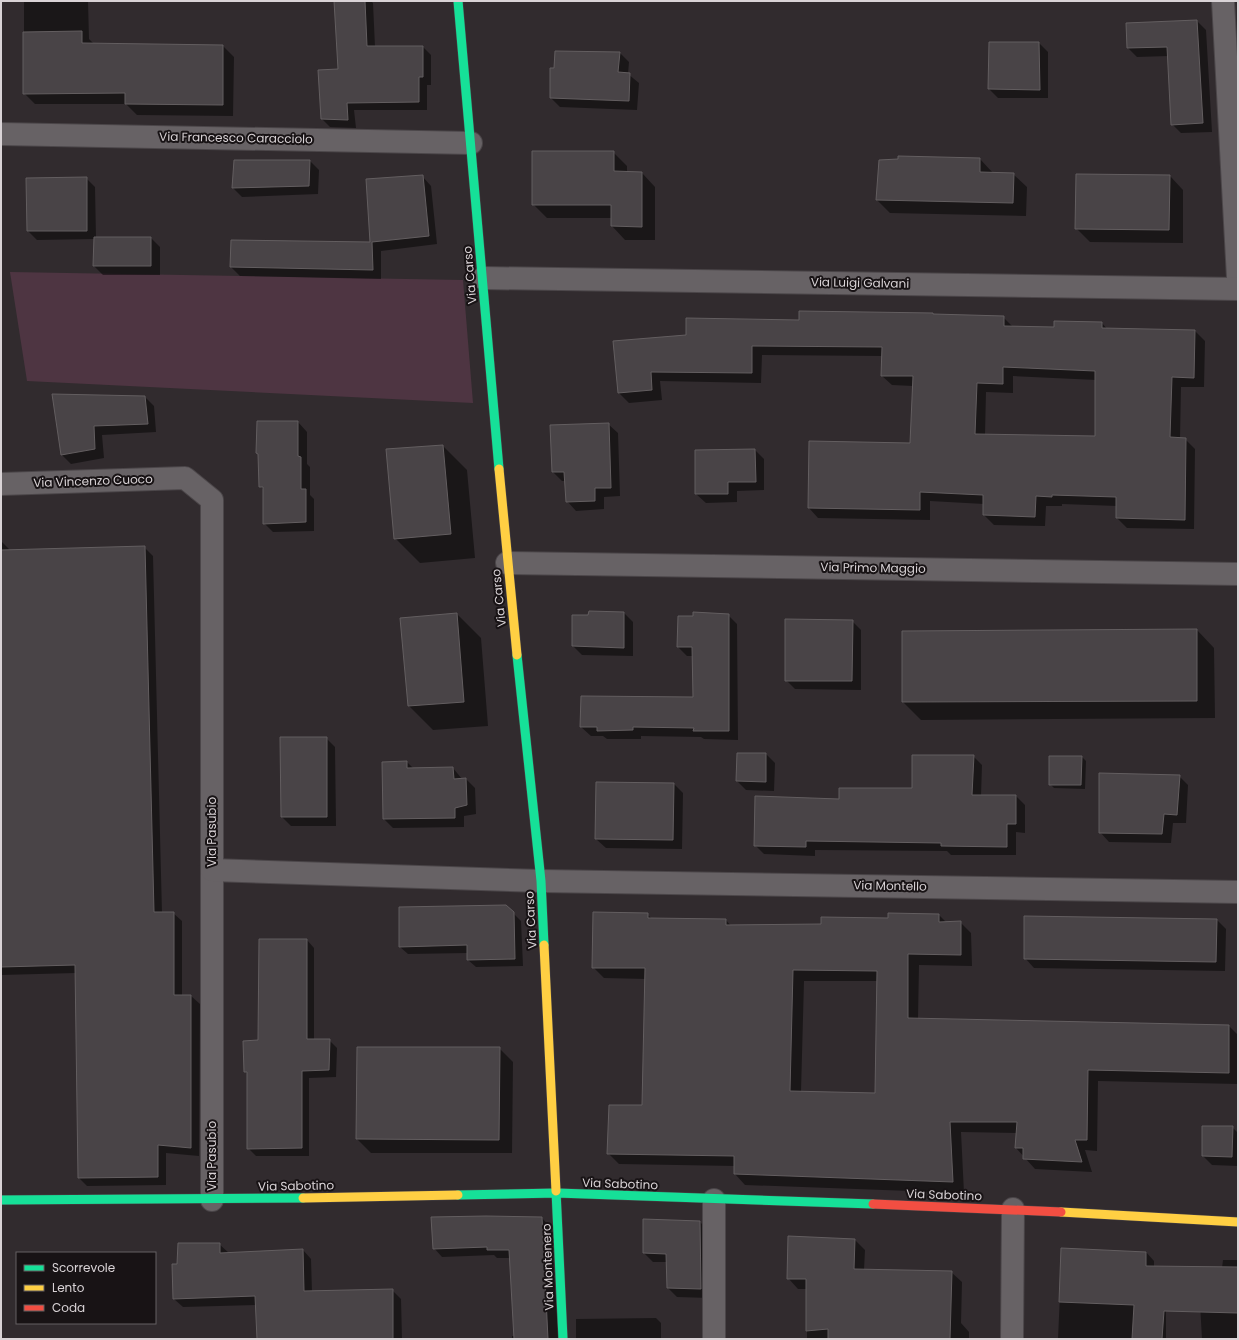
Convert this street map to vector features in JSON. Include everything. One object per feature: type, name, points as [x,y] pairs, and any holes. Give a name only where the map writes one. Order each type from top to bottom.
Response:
[{"type":"street","name":"Via Carso","points":[[458,1],[507,563],[541,881],[557,1193]]},
{"type":"street","points":[[1223,1],[1238,278]]},
{"type":"street","name":"Via Francesco Caracciolo","points":[[1,134],[471,143]]},
{"type":"street","name":"Via Luigi Galvani","points":[[483,278],[1238,289]]},
{"type":"street","name":"Via Vincenzo Cuoco","points":[[1,484],[185,478]]},
{"type":"street","name":"Via Pasubio","points":[[185,478],[212,500],[212,1200]]},
{"type":"street","name":"Via Primo Maggio","points":[[507,563],[1238,574]]},
{"type":"street","name":"Via Montello","points":[[212,870],[541,881],[1238,892]]},
{"type":"street","name":"Via Sabotino","points":[[1,1200],[212,1200],[557,1193],[714,1200],[1014,1209],[1238,1222]]},
{"type":"street","name":"Via Montenero","points":[[557,1193],[563,1339]]},
{"type":"street","points":[[714,1200],[714,1339]]},
{"type":"street","points":[[1012,1339],[1014,1209]]},
{"type":"shaded area","points":[[10,272],[463,280],[473,403],[27,381]]},
{"type":"building","points":[[334,1],[365,1],[367,46],[423,46],[423,77],[419,77],[419,102],[347,103],[348,120],[321,119],[318,70],[338,69]]},
{"type":"building","points":[[1197,20],[1203,123],[1171,125],[1167,47],[1127,48],[1126,23]]},
{"type":"building","points":[[82,31],[82,43],[223,45],[223,105],[125,104],[125,93],[23,94],[23,32]]},
{"type":"building","points":[[989,42],[1039,42],[1040,90],[988,89]]},
{"type":"building","points":[[555,51],[620,52],[618,72],[630,73],[629,101],[550,98],[550,68],[554,68]]},
{"type":"building","points":[[532,151],[614,151],[614,171],[642,172],[642,227],[611,226],[611,205],[532,205]]},
{"type":"building","points":[[898,156],[980,158],[980,172],[1014,173],[1013,203],[876,200],[879,160],[898,159]]},
{"type":"building","points":[[234,160],[310,160],[309,186],[232,188]]},
{"type":"building","points":[[1076,174],[1170,175],[1169,230],[1075,229]]},
{"type":"building","points":[[423,175],[429,236],[372,242],[373,270],[230,267],[231,240],[370,242],[366,179]]},
{"type":"building","points":[[87,177],[87,231],[27,231],[26,178]]},
{"type":"building","points":[[94,237],[151,237],[151,266],[93,266]]},
{"type":"building","points":[[799,311],[933,313],[1004,316],[1004,326],[1054,327],[1054,321],[1102,322],[1102,328],[1195,330],[1194,378],[1172,377],[1170,437],[1186,438],[1185,520],[1116,518],[1116,497],[1036,496],[1035,517],[983,515],[983,495],[920,492],[920,510],[808,508],[809,441],[910,443],[913,376],[881,376],[882,347],[752,346],[752,373],[651,372],[652,390],[618,393],[613,341],[686,335],[686,318],[799,320]],"holes":[[[1003,367],[1095,371],[1095,436],[975,434],[977,383],[1003,384]]]},
{"type":"building","points":[[52,394],[145,396],[148,424],[94,426],[95,449],[61,455]]},
{"type":"building","points":[[257,421],[298,421],[298,456],[301,457],[301,489],[306,489],[306,522],[263,524],[263,487],[259,487],[258,454],[256,453]]},
{"type":"building","points":[[609,423],[611,488],[595,488],[595,501],[566,502],[564,472],[552,472],[550,425]]},
{"type":"building","points":[[443,445],[451,534],[394,539],[386,449]]},
{"type":"building","points":[[755,449],[756,482],[728,482],[728,494],[695,494],[695,450]]},
{"type":"building","points":[[145,546],[154,912],[174,912],[174,995],[191,995],[191,1148],[158,1145],[158,1177],[78,1178],[75,965],[1,967],[1,550]]},
{"type":"building","points":[[589,611],[624,612],[624,648],[572,646],[572,615],[588,615]]},
{"type":"building","points":[[693,612],[729,614],[729,731],[693,731],[694,728],[633,727],[633,730],[597,731],[597,727],[580,727],[581,696],[693,697],[692,647],[677,647],[678,616],[693,616]]},
{"type":"building","points":[[457,613],[464,702],[408,706],[400,618]]},
{"type":"building","points":[[785,619],[853,620],[852,681],[785,681]]},
{"type":"building","points":[[1197,629],[1197,701],[902,702],[902,631]]},
{"type":"building","points":[[280,737],[327,737],[327,817],[281,817]]},
{"type":"building","points":[[737,753],[766,753],[766,782],[736,781]]},
{"type":"building","points":[[912,755],[974,755],[972,795],[1016,795],[1016,824],[1007,824],[1007,847],[941,846],[941,843],[806,841],[806,847],[754,846],[755,796],[839,799],[839,788],[912,788]]},
{"type":"building","points":[[1049,756],[1082,756],[1081,785],[1049,785]]},
{"type":"building","points":[[407,761],[407,768],[453,767],[454,779],[466,778],[467,805],[455,808],[455,818],[383,819],[382,762]]},
{"type":"building","points":[[1099,773],[1180,775],[1177,815],[1164,814],[1162,834],[1099,833]]},
{"type":"building","points":[[596,782],[674,783],[673,840],[595,839]]},
{"type":"building","points":[[506,905],[514,912],[515,959],[467,960],[467,945],[399,947],[399,907]]},
{"type":"building","points":[[593,912],[648,913],[648,918],[726,919],[726,925],[821,924],[821,917],[888,918],[888,913],[939,914],[939,922],[961,921],[961,955],[908,954],[908,1018],[1229,1025],[1229,1073],[1088,1070],[1087,1140],[1075,1140],[1082,1162],[1023,1159],[1023,1148],[1015,1148],[1017,1122],[950,1122],[953,1182],[734,1174],[734,1156],[607,1154],[609,1105],[642,1105],[645,968],[592,968]],"holes":[[[793,970],[877,971],[875,1093],[790,1091]]]},
{"type":"building","points":[[1024,916],[1217,919],[1216,962],[1024,959]]},
{"type":"building","points":[[259,939],[307,939],[307,1039],[330,1039],[329,1070],[302,1071],[302,1148],[247,1149],[247,1072],[244,1072],[243,1041],[258,1040]]},
{"type":"building","points":[[357,1047],[500,1047],[499,1140],[356,1139]]},
{"type":"building","points":[[1202,1126],[1233,1126],[1232,1157],[1202,1156]]},
{"type":"building","points":[[431,1217],[542,1217],[548,1339],[514,1339],[509,1250],[487,1250],[487,1247],[433,1249]]},
{"type":"building","points":[[643,1219],[700,1221],[701,1289],[667,1288],[666,1254],[643,1253]]},
{"type":"building","points":[[788,1236],[855,1239],[854,1269],[952,1271],[950,1339],[828,1339],[828,1329],[806,1331],[806,1279],[787,1279]]},
{"type":"building","points":[[178,1243],[220,1243],[220,1253],[303,1249],[304,1291],[393,1289],[393,1339],[257,1339],[255,1296],[173,1299],[172,1264],[177,1264]]},
{"type":"building","points":[[1061,1248],[1146,1252],[1146,1266],[1238,1267],[1238,1313],[1164,1311],[1162,1339],[1132,1339],[1134,1305],[1059,1302]]},
{"type":"traffic: fast","points":[[458,1],[499,469]]},
{"type":"traffic: fast","points":[[517,655],[541,881],[544,945]]},
{"type":"traffic: fast","points":[[556,1191],[563,1339]]},
{"type":"traffic: fast","points":[[458,1195],[557,1193],[873,1204]]},
{"type":"traffic: fast","points":[[1,1200],[303,1198]]},
{"type":"traffic: slow","points":[[499,469],[517,655]]},
{"type":"traffic: slow","points":[[544,945],[556,1191]]},
{"type":"traffic: slow","points":[[303,1198],[458,1195]]},
{"type":"traffic: slow","points":[[1061,1212],[1238,1222]]},
{"type":"traffic: jam","points":[[873,1204],[1061,1212]]}]
